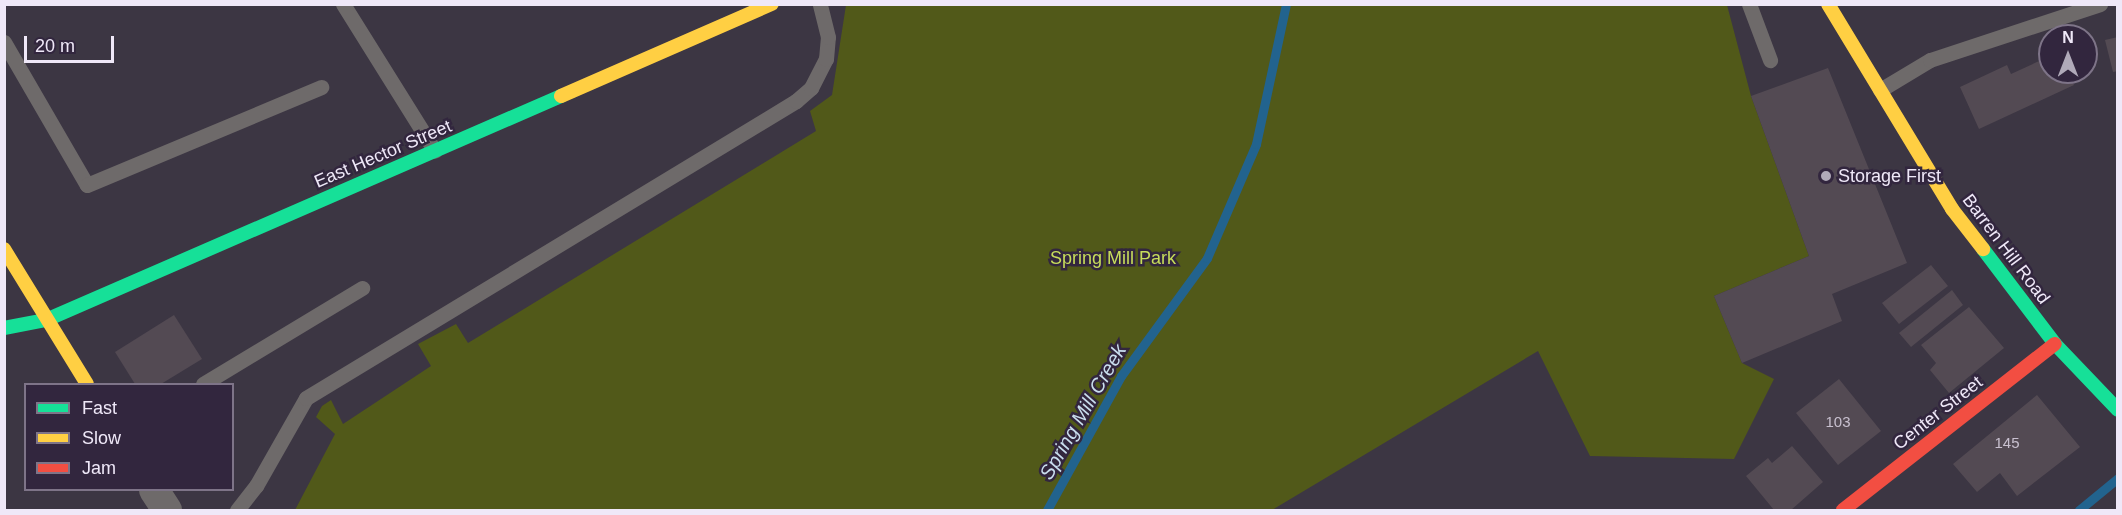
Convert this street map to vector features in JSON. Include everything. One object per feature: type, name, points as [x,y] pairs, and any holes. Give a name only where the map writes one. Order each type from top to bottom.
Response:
[{"type":"street","name":"East Hector Street","points":[[4,328],[45,320],[772,4]]},
{"type":"street","name":"Barren Hill Road","points":[[1828,4],[1952,209],[2055,344],[2118,410]]},
{"type":"street","points":[[4,249],[45,320],[86,383]]},
{"type":"street","name":"Center Street","points":[[1843,510],[2055,344]]},
{"type":"street","points":[[155,491],[167,510]]},
{"type":"lane","points":[[343,4],[435,151]]},
{"type":"lane","points":[[237,510],[256,486],[306,398],[796,101],[812,88],[826,59],[828,37],[820,4]]},
{"type":"lane","points":[[1749,4],[1770,60]]},
{"type":"lane","points":[[1880,90],[1930,60],[2100,4]]},
{"type":"lane","points":[[4,42],[87,185],[321,87]]},
{"type":"lane","points":[[205,383],[363,288]]},
{"type":"green space","name":"Spring Mill Park","points":[[846,5],[1727,5],[1751,96],[1809,256],[1714,296],[1742,363],[1774,379],[1734,459],[1590,456],[1538,351],[1272,510],[295,510],[335,434],[316,417],[322,406],[331,400],[343,424],[431,366],[418,344],[456,324],[468,343],[816,131],[810,111],[832,95]]},
{"type":"building","points":[[2118,37],[2118,71],[2113,72],[2105,40]]},
{"type":"building","points":[[2038,62],[2038,84],[2074,85],[1979,129],[1960,87],[2007,65],[2011,74]]},
{"type":"building","name":"Storage First","points":[[1828,68],[1907,263],[1832,294],[1842,321],[1742,363],[1714,296],[1809,256],[1751,96]]},
{"type":"building","points":[[1931,265],[1948,286],[1899,324],[1882,303]]},
{"type":"building","points":[[1952,290],[1963,305],[1911,347],[1899,333]]},
{"type":"building","points":[[1969,307],[2004,348],[1949,393],[1930,370],[1936,363],[1921,345]]},
{"type":"building","points":[[174,315],[202,359],[163,383],[134,383],[115,352]]},
{"type":"building","points":[[1839,379],[1881,431],[1838,465],[1796,413]]},
{"type":"building","points":[[2037,395],[2080,447],[2017,496],[2000,473],[1977,492],[1953,464]]},
{"type":"building","points":[[1792,446],[1823,482],[1791,510],[1774,510],[1746,476],[1768,458],[1772,463]]},
{"type":"waterway","name":"Spring Mill Creek","points":[[1047,510],[1121,376],[1207,258],[1256,144],[1286,4]]},
{"type":"waterway","points":[[2079,510],[2118,478]]},
{"type":"traffic: fast","points":[[4,328],[46,320],[561,96]]},
{"type":"traffic: fast","points":[[1983,249],[2055,344],[2118,410]]},
{"type":"traffic: slow","points":[[561,96],[772,4]]},
{"type":"traffic: slow","points":[[1828,4],[1952,209],[1983,249]]},
{"type":"traffic: slow","points":[[4,249],[86,383]]},
{"type":"traffic: jam","points":[[1843,510],[2055,344]]},
{"type":"place","name":"Storage First","points":[[1826,176]]}]
